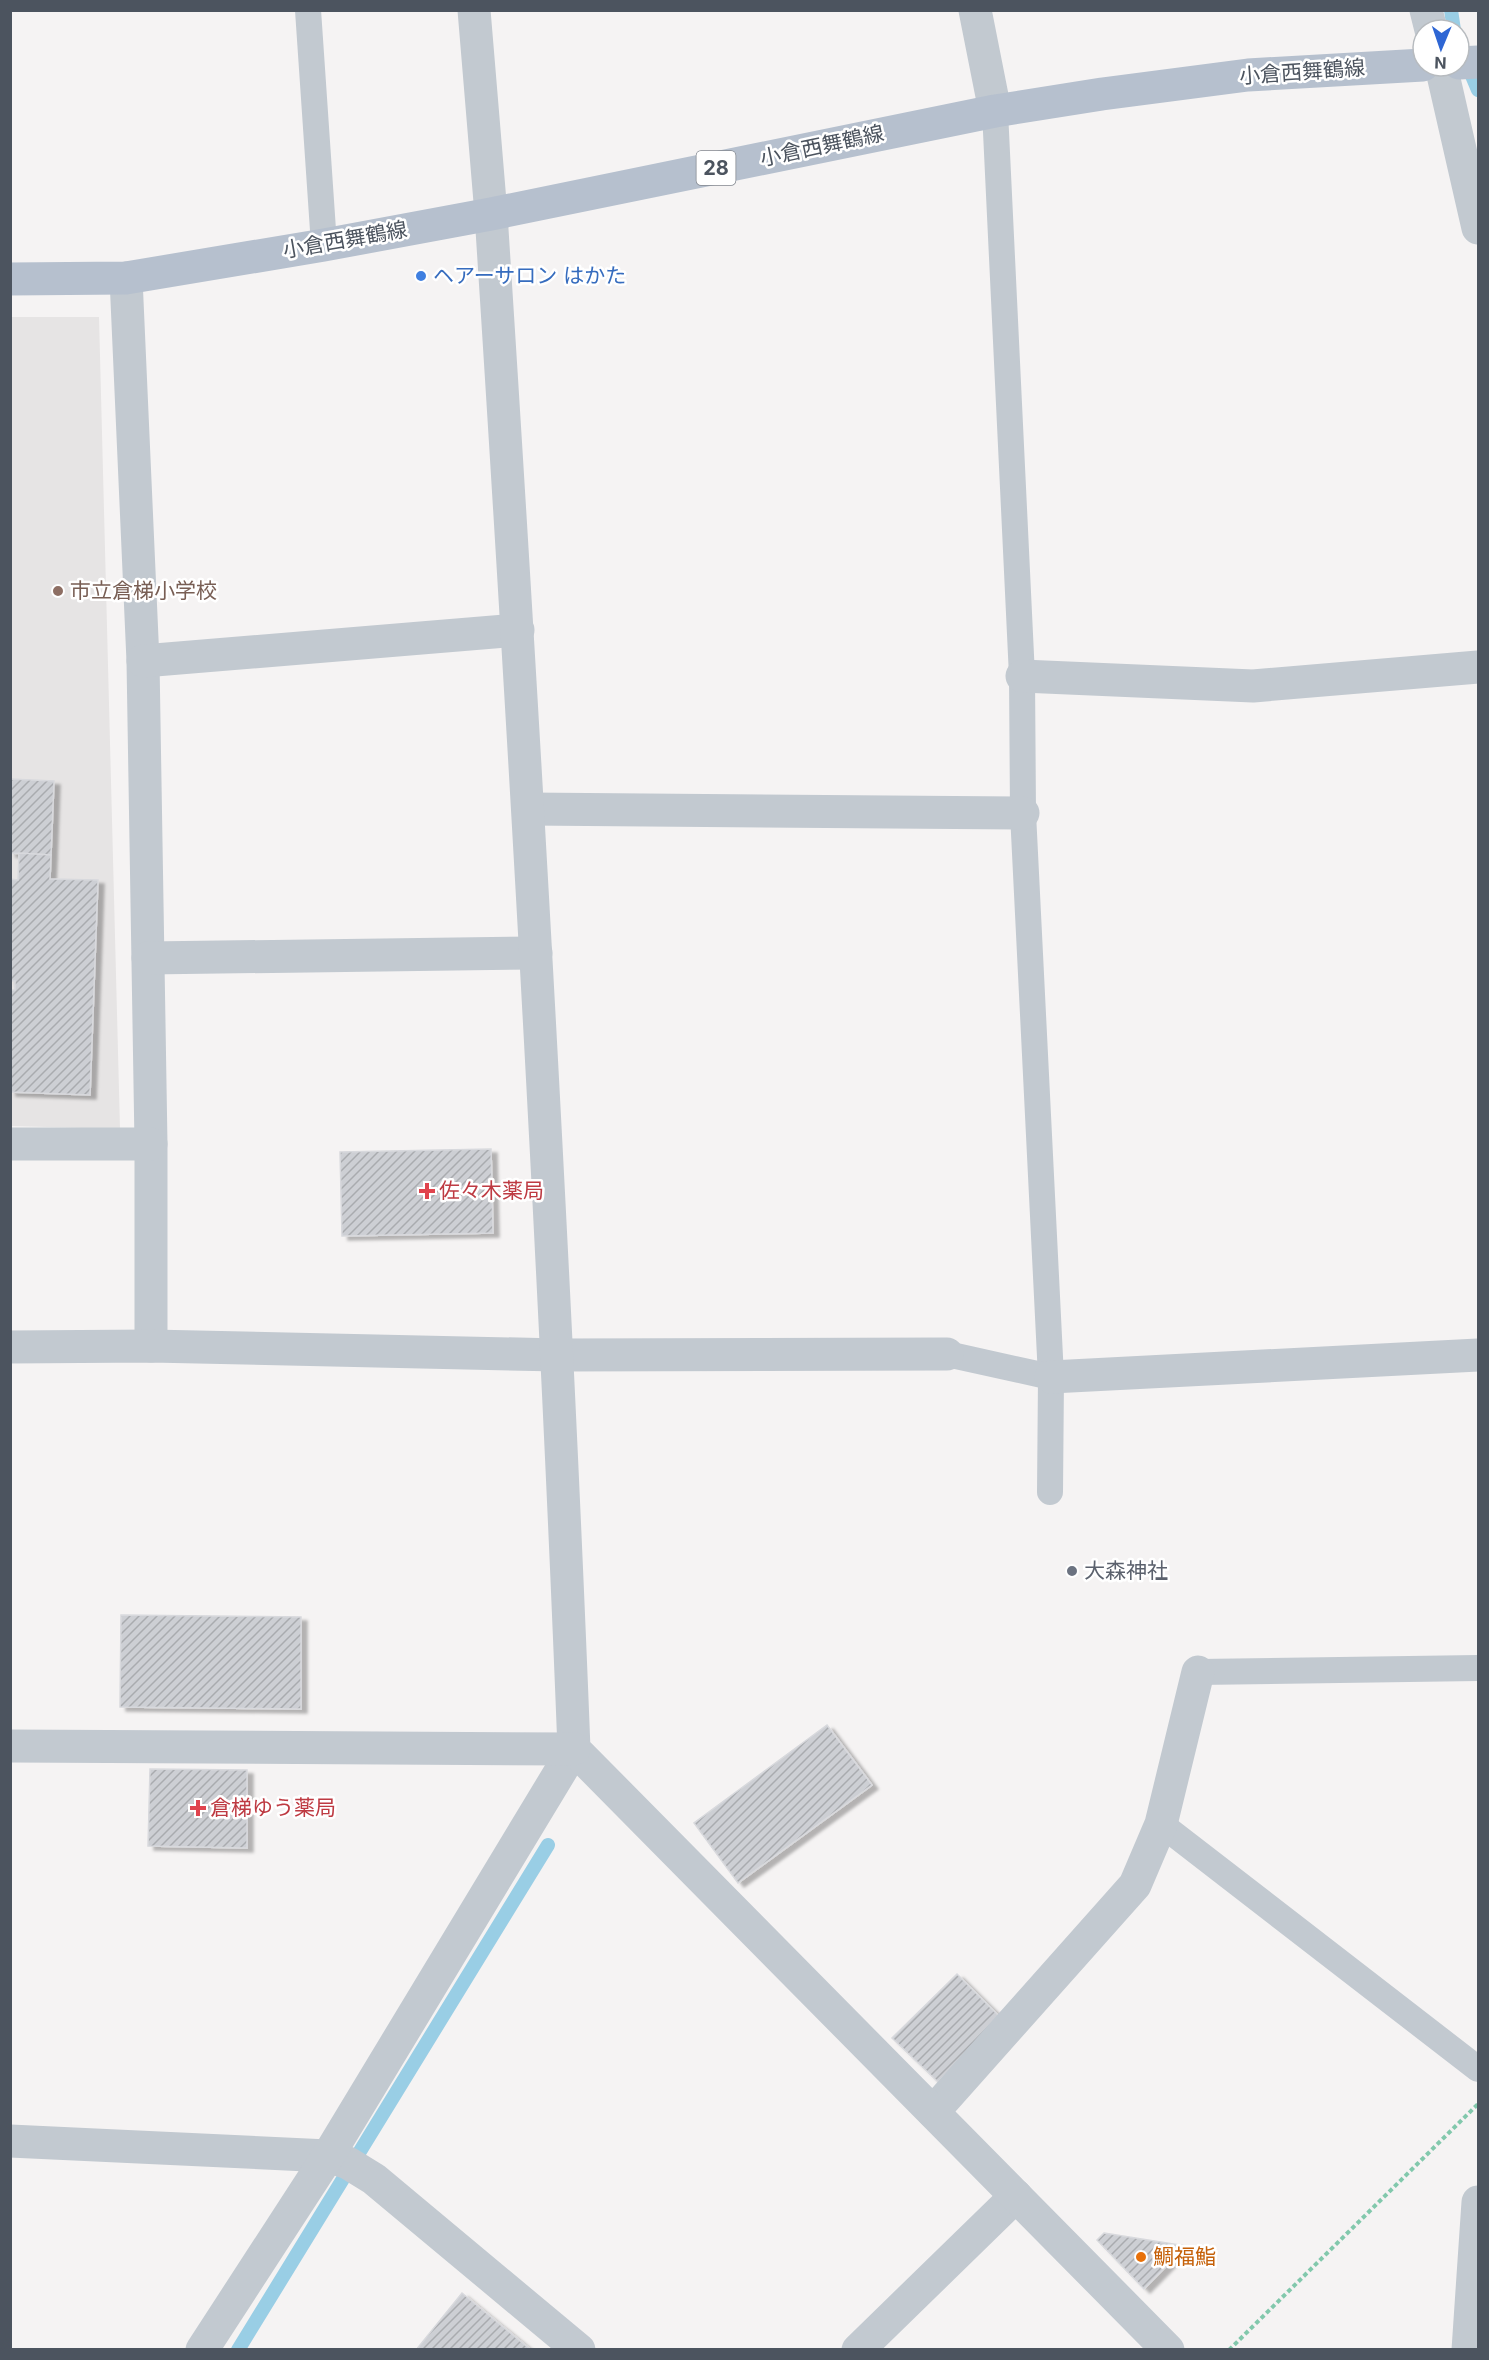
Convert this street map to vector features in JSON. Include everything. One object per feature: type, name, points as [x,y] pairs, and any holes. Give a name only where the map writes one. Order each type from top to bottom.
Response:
[{"type":"main road","name":"小倉西舞鶴線","points":[[10,279],[126,278],[324,245],[491,214],[995,111],[1248,75],[1411,66]]},
{"type":"street","points":[[202,2349],[350,2166],[574,1749],[559,1355],[518,630],[491,214],[474,10]]},
{"type":"street","points":[[975,10],[995,111]]},
{"type":"street","points":[[1444,78],[1479,228]]},
{"type":"street","points":[[126,278],[143,661],[151,1144],[151,1346]]},
{"type":"street","points":[[143,661],[518,630]]},
{"type":"street","points":[[1022,676],[1253,686],[1479,668]]},
{"type":"street","points":[[528,809],[1023,813]]},
{"type":"street","points":[[148,958],[536,953]]},
{"type":"street","points":[[10,1143],[151,1144]]},
{"type":"street","points":[[10,1347],[151,1346],[559,1355],[947,1354]]},
{"type":"street","points":[[1051,1377],[1479,1355]]},
{"type":"street","points":[[933,2112],[1134,1885],[1161,1824],[1198,1672]]},
{"type":"street","points":[[10,1746],[574,1749],[1168,2349]]},
{"type":"street","points":[[10,2141],[350,2166],[579,2349]]},
{"type":"street","points":[[858,2349],[1016,2196]]},
{"type":"street","points":[[1467,2349],[1475,2305],[1479,2202]]},
{"type":"lane","points":[[308,10],[324,245]]},
{"type":"lane","points":[[995,111],[1022,676],[1023,813],[1051,1377],[1050,1492]]},
{"type":"lane","points":[[947,1354],[1051,1377]]},
{"type":"lane","points":[[1198,1672],[1479,1668]]},
{"type":"lane","points":[[1161,1824],[1479,2069]]},
{"type":"path","points":[[1229,2349],[1479,2103]]},
{"type":"shaded area","name":"市立倉梯小学校","points":[[11,317],[99,317],[120,1129],[11,1126]]},
{"type":"building","points":[[10,779],[54,781],[51,855],[10,853]]},
{"type":"building","points":[[19,853],[51,855],[50,879],[98,880],[90,1095],[10,1092],[10,990],[15,990],[15,981],[10,981],[10,879],[18,880]]},
{"type":"building","points":[[491,1149],[493,1233],[342,1236],[340,1152]]},
{"type":"building","points":[[121,1615],[301,1617],[301,1709],[120,1707]]},
{"type":"building","points":[[827,1725],[872,1785],[738,1883],[694,1823]]},
{"type":"building","name":"倉梯ゆう薬局","points":[[150,1769],[247,1770],[247,1848],[148,1846]]},
{"type":"building","points":[[957,1974],[1001,2018],[938,2082],[892,2038]]},
{"type":"building","points":[[1104,2233],[1186,2246],[1144,2289],[1097,2240]]},
{"type":"building","points":[[462,2293],[531,2350],[416,2350]]},
{"type":"waterway","points":[[1451,10],[1452,18]]},
{"type":"waterway","points":[[1471,73],[1478,90]]},
{"type":"waterway","points":[[238,2350],[548,1845]]},
{"type":"place","name":"ヘアーサロン はかた","points":[[421,276]]},
{"type":"place","name":"市立倉梯小学校","points":[[58,591]]},
{"type":"place","name":"佐々木薬局","points":[[427,1191]]},
{"type":"place","name":"大森神社","points":[[1072,1571]]},
{"type":"place","name":"倉梯ゆう薬局","points":[[198,1808]]},
{"type":"place","name":"鯛福鮨","points":[[1141,2257]]}]
